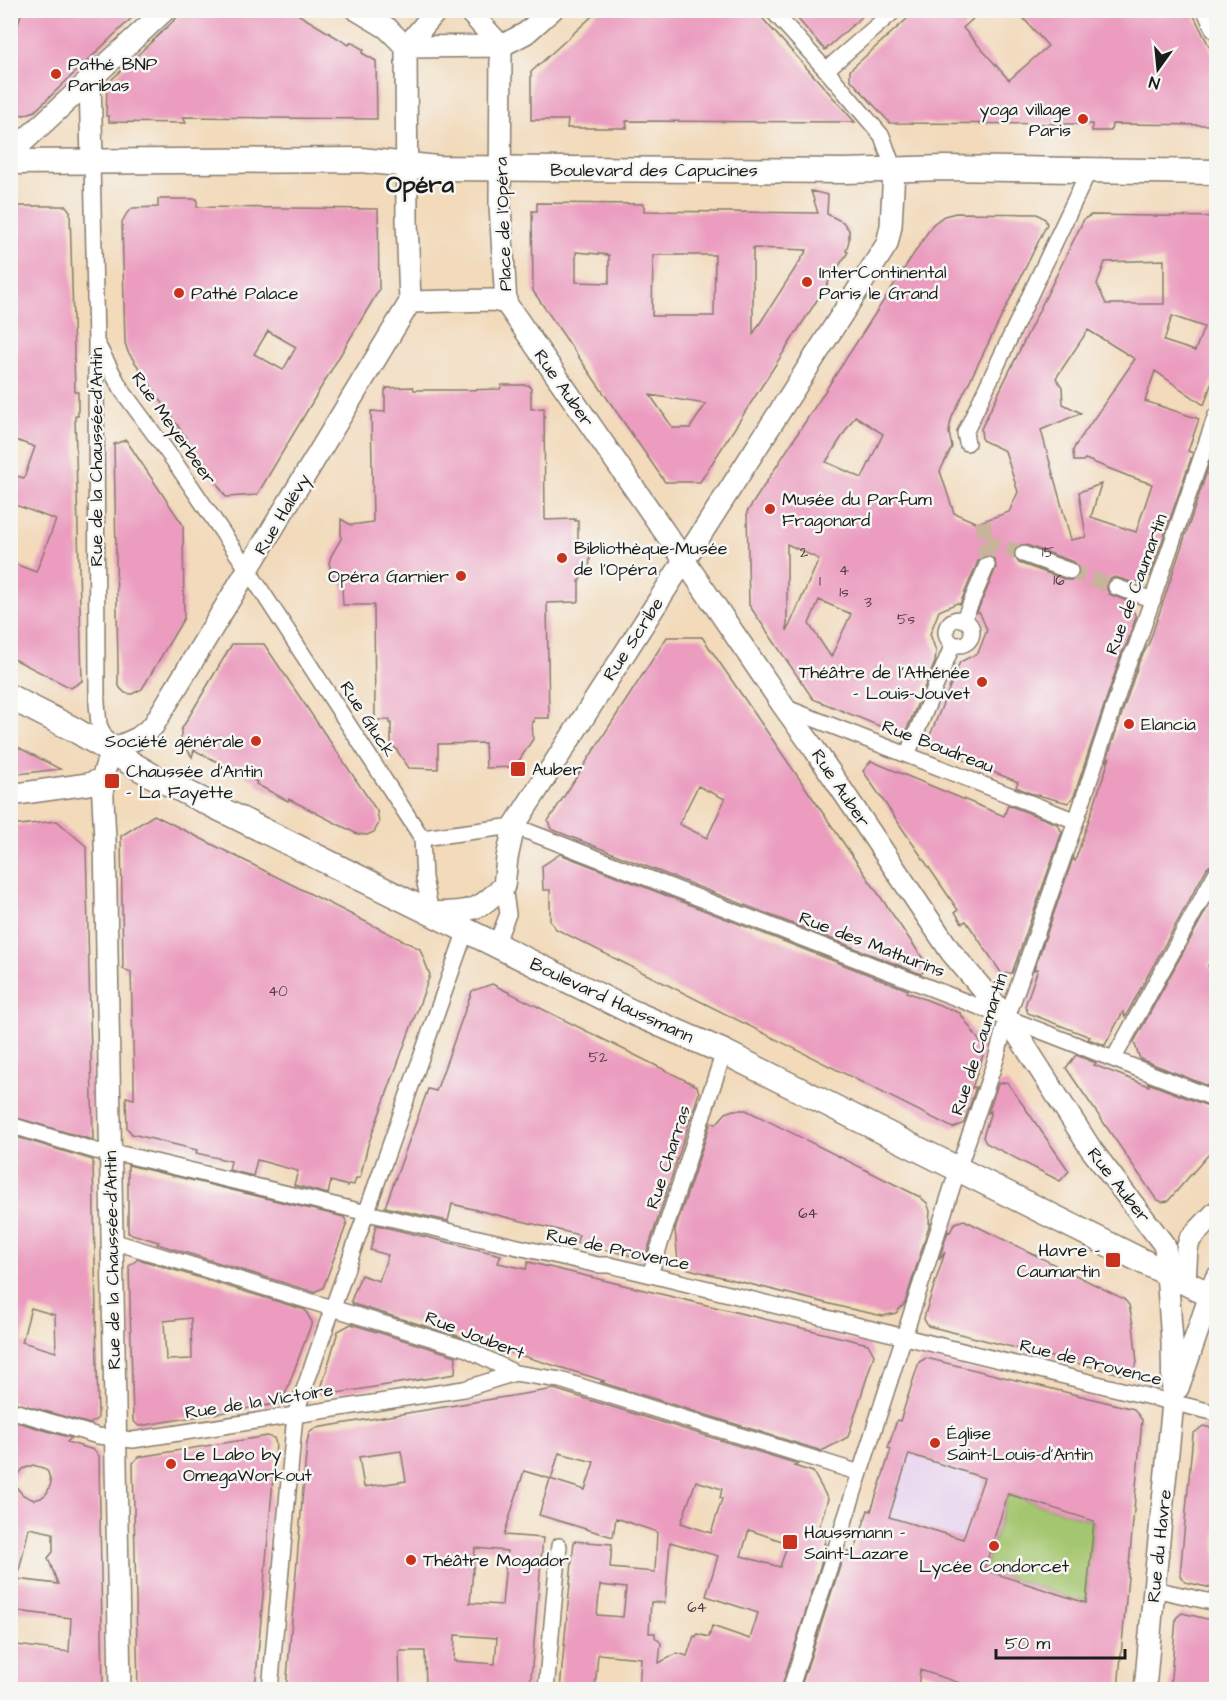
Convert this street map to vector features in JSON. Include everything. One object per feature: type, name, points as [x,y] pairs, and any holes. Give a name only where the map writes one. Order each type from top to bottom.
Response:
[{"type":"main road","points":[[10,154],[165,10]]},
{"type":"main road","points":[[357,10],[387,28],[406,47],[501,46],[526,33],[552,10]]},
{"type":"main road","points":[[410,302],[406,47],[437,10]]},
{"type":"main road","points":[[468,10],[501,46]]},
{"type":"main road","points":[[1208,10],[1216,28]]},
{"type":"main road","name":"Place de l'Opéra","points":[[410,302],[493,300],[506,303],[500,169],[501,46]]},
{"type":"main road","points":[[90,80],[92,162]]},
{"type":"main road","name":"Boulevard des Capucines","points":[[10,162],[371,160],[436,168],[500,169],[845,171],[945,168],[1216,172]]},
{"type":"main road","name":"Rue Scribe","points":[[504,886],[514,826],[887,244],[891,226],[894,170]]},
{"type":"main road","name":"Rue Halévy","points":[[111,750],[138,738],[153,726],[410,302]]},
{"type":"main road","name":"Rue Auber","points":[[506,303],[815,750],[951,952],[1007,1018],[1091,1149],[1161,1240],[1177,1277]]},
{"type":"main road","name":"Boulevard Haussmann","points":[[10,698],[111,750],[152,775],[634,1013],[721,1060],[956,1176],[1177,1277],[1215,1290]]},
{"type":"main road","points":[[10,795],[88,784],[102,778],[111,750]]},
{"type":"main road","name":"Rue de la Chaussée-d'Antin","points":[[102,778],[105,831],[120,1689]]},
{"type":"main road","points":[[432,913],[472,909],[482,905],[504,886]]},
{"type":"main road","points":[[1161,1240],[1182,1242],[1190,1239],[1216,1212]]},
{"type":"main road","points":[[1177,1277],[1190,1239]]},
{"type":"main road","name":"Rue du Havre","points":[[1145,1689],[1173,1403],[1172,1341],[1177,1277]]},
{"type":"main road","name":"Rue du Havre","points":[[1173,1403],[1215,1290]]},
{"type":"street","points":[[772,10],[882,136],[894,170]]},
{"type":"street","points":[[826,70],[895,10]]},
{"type":"street","name":"Rue de la Chaussée-d'Antin","points":[[92,162],[96,342],[97,704],[99,725],[111,750]]},
{"type":"street","points":[[967,443],[965,433],[1089,170]]},
{"type":"street","name":"Rue Meyerbeer","points":[[96,342],[121,389],[174,461],[248,570]]},
{"type":"street","name":"Rue de Caumartin","points":[[790,1689],[996,1059],[1007,1018],[1216,415]]},
{"type":"street","points":[[1023,554],[1070,571]]},
{"type":"street","points":[[907,755],[953,644],[966,644],[972,637],[972,629],[964,619],[987,565]]},
{"type":"street","name":"Rue Gluck","points":[[248,570],[422,838]]},
{"type":"street","points":[[1116,587],[1153,600]]},
{"type":"street","name":"Rue Boudreau","points":[[784,707],[1076,821]]},
{"type":"street","points":[[432,913],[424,878],[422,838],[514,826]]},
{"type":"street","name":"Rue des Mathurins","points":[[514,826],[1216,1098]]},
{"type":"street","points":[[1114,1058],[1216,873]]},
{"type":"street","points":[[496,945],[508,914],[504,886]]},
{"type":"street","points":[[270,1689],[295,1415],[466,930]]},
{"type":"street","name":"Rue Charras","points":[[651,1274],[721,1060]]},
{"type":"street","name":"Rue de Provence","points":[[10,1125],[96,1151],[110,1152],[598,1265],[610,1264],[1216,1413]]},
{"type":"street","name":"Rue Joubert","points":[[111,1242],[467,1349],[515,1373],[560,1380],[860,1473]]},
{"type":"street","name":"Rue de la Victoire","points":[[10,1410],[98,1436],[133,1440],[464,1389],[515,1373]]},
{"type":"street","points":[[546,1689],[559,1546]]},
{"type":"street","points":[[1154,1589],[1216,1603]]},
{"type":"shaded area","name":"Lycée Condorcet","points":[[891,1449],[1133,1526],[1124,1623],[1078,1608],[854,1553],[868,1510],[871,1511]]},
{"type":"green space","points":[[1008,1494],[1094,1521],[1086,1603],[984,1570]]},
{"type":"building","points":[[22,10],[140,10],[35,111],[24,115],[10,113],[10,55]]},
{"type":"building","points":[[185,10],[291,10],[349,45],[351,42],[364,50],[362,53],[376,61],[377,119],[183,117],[186,123],[109,122],[109,116],[106,116],[107,84]]},
{"type":"building","points":[[599,10],[755,10],[855,122],[626,121],[627,128],[567,128],[568,120],[531,120],[531,72]]},
{"type":"building","points":[[790,10],[869,10],[825,50]]},
{"type":"building","points":[[917,10],[982,10],[963,28],[1009,80],[1048,46],[1016,10],[1118,10],[1121,17],[1134,10],[1191,10],[1216,60],[1216,125],[1112,124],[1111,131],[1092,131],[1092,124],[890,123],[850,79],[850,70]]},
{"type":"building","points":[[811,191],[828,195],[827,214],[843,222],[849,230],[846,251],[848,252],[700,482],[665,482],[533,291],[532,211],[537,211],[537,203],[644,204],[644,211],[818,213]],"holes":[[[753,248],[807,250],[753,334]],[[576,252],[609,255],[609,283],[576,282]],[[653,255],[715,255],[714,316],[652,316]],[[650,395],[706,404],[690,428],[673,428]]]},
{"type":"building","points":[[158,199],[197,199],[197,207],[378,209],[379,290],[257,495],[226,497],[128,352],[125,343],[122,222],[133,208],[158,207]],"holes":[[[268,331],[296,347],[283,370],[254,354]]]},
{"type":"building","points":[[10,206],[66,206],[70,211],[75,392],[78,392],[78,416],[75,416],[82,681],[71,688],[10,657],[10,562],[36,572],[56,520],[10,503],[10,474],[24,478],[35,447],[10,438]]},
{"type":"building","points":[[956,213],[1037,214],[1045,219],[1047,224],[950,425],[952,447],[940,471],[954,513],[977,523],[1009,512],[1018,492],[1005,451],[982,440],[981,429],[1084,219],[1091,215],[1216,217],[1216,370],[1204,405],[1155,371],[1145,401],[1199,419],[1188,451],[1193,453],[1150,576],[1135,583],[1115,577],[1107,583],[1109,594],[1129,602],[1136,617],[1074,796],[1068,803],[1030,793],[1016,787],[1018,782],[926,745],[960,662],[978,653],[987,630],[980,613],[977,612],[996,568],[995,560],[991,556],[985,555],[978,561],[960,604],[957,603],[939,611],[930,634],[936,651],[935,662],[904,736],[813,699],[749,605],[747,512],[933,224],[944,216]],"holes":[[[1164,260],[1164,304],[1106,304],[1097,284],[1105,262]],[[1172,316],[1204,327],[1195,351],[1164,341]],[[1088,330],[1135,359],[1073,451],[1074,461],[1085,459],[1152,484],[1136,532],[1091,517],[1101,484],[1079,492],[1086,537],[1071,540],[1041,430],[1081,413],[1063,404],[1062,387],[1056,378]],[[855,416],[883,434],[862,478],[826,462]],[[787,544],[819,559],[787,631]],[[1026,545],[1074,562],[1079,569],[1079,575],[1072,580],[1067,580],[1019,563],[1014,556],[1016,547]],[[819,600],[851,614],[831,657],[809,624]]]},
{"type":"building","name":"Opéra Garnier","points":[[502,385],[529,385],[531,409],[544,408],[545,520],[575,519],[578,521],[578,540],[588,552],[589,568],[579,581],[579,601],[547,603],[549,718],[534,718],[532,722],[533,739],[515,767],[486,768],[485,743],[438,744],[438,769],[409,768],[391,742],[390,720],[375,720],[374,605],[343,605],[342,585],[332,575],[329,563],[341,539],[341,519],[351,525],[373,522],[371,411],[385,412],[386,388],[464,390],[500,389]]},
{"type":"building","points":[[126,440],[183,525],[184,618],[142,689],[132,694],[125,693],[118,683],[114,444]]},
{"type":"building","points":[[1211,459],[1216,461],[1216,863],[1207,868],[1125,1017],[1123,1012],[1105,1045],[1028,1013],[1025,1006],[1038,969],[1034,970],[1073,858],[1075,861],[1139,662],[1149,643]]},
{"type":"building","points":[[667,637],[702,637],[928,966],[921,974],[551,829],[548,821]],"holes":[[[698,786],[725,799],[707,838],[679,824]]]},
{"type":"building","name":"Société générale","points":[[232,644],[264,644],[377,811],[379,823],[374,832],[367,835],[357,834],[289,799],[288,801],[256,784],[257,782],[194,750],[192,757],[181,740],[181,730]]},
{"type":"building","points":[[10,743],[60,769],[10,775]]},
{"type":"building","points":[[871,761],[1004,816],[1008,805],[1057,824],[1059,827],[1062,832],[1012,973],[1002,974],[966,921],[962,923],[955,912],[958,910],[863,771]]},
{"type":"building","points":[[154,815],[420,949],[430,975],[368,1145],[360,1178],[356,1178],[354,1185],[349,1184],[348,1186],[331,1181],[328,1194],[294,1185],[298,1171],[257,1160],[253,1176],[229,1170],[231,1161],[132,1134],[127,1128],[126,1097],[134,1099],[134,1080],[131,972],[123,969],[121,836]]},
{"type":"building","points":[[57,821],[86,846],[93,1140],[10,1116],[10,826]]},
{"type":"building","points":[[560,854],[908,990],[907,992],[960,1013],[985,1049],[972,1088],[976,1087],[964,1123],[953,1128],[556,929],[550,921],[550,890],[543,890],[542,866]]},
{"type":"building","points":[[1216,892],[1216,951],[1208,966],[1216,971],[1216,980],[1213,985],[1216,988],[1216,1089],[1140,1059],[1134,1042]]},
{"type":"building","points":[[492,984],[697,1086],[699,1093],[646,1255],[641,1258],[576,1243],[579,1235],[452,1204],[448,1221],[385,1207],[428,1089],[436,1091],[472,991]]},
{"type":"building","points":[[1076,1055],[1096,1063],[1094,1065],[1216,1109],[1216,1146],[1168,1201],[1162,1202],[1156,1199],[1066,1068]]},
{"type":"building","points":[[1007,1082],[1069,1171],[1060,1181],[986,1143],[983,1137],[991,1111],[988,1113],[998,1084]]},
{"type":"building","points":[[733,1110],[746,1110],[920,1197],[927,1203],[930,1223],[905,1303],[896,1313],[883,1316],[846,1308],[682,1266],[678,1261],[675,1230],[711,1122],[716,1124],[726,1113]]},
{"type":"building","points":[[10,1135],[93,1160],[98,1418],[90,1424],[10,1401]],"holes":[[[31,1308],[55,1315],[56,1352],[22,1342]]]},
{"type":"building","points":[[128,1165],[344,1217],[347,1223],[323,1288],[314,1292],[128,1233]]},
{"type":"building","points":[[964,1220],[1124,1299],[1129,1305],[1133,1324],[1137,1363],[1133,1372],[1124,1375],[928,1326],[924,1319],[925,1314],[945,1252],[939,1260],[948,1231],[950,1232],[955,1223]]},
{"type":"building","points":[[376,1225],[501,1255],[498,1263],[526,1269],[528,1262],[868,1344],[874,1355],[848,1437],[822,1451],[600,1382],[605,1381],[353,1304],[351,1301],[361,1275],[379,1281],[388,1255],[370,1250]]},
{"type":"building","points":[[138,1259],[305,1310],[312,1322],[282,1403],[139,1426],[133,1421],[129,1266]],"holes":[[[191,1318],[192,1359],[166,1360],[164,1321]]]},
{"type":"building","points":[[351,1324],[456,1356],[455,1374],[325,1395],[321,1389],[338,1331]]},
{"type":"building","points":[[926,1358],[1134,1409],[1142,1420],[1118,1689],[978,1689],[920,1670],[918,1689],[800,1689],[845,1551],[854,1553],[868,1510],[871,1511],[891,1449],[888,1448],[897,1420],[900,1421],[919,1362]],"holes":[[[909,1454],[984,1478],[963,1539],[889,1517]],[[1008,1494],[1094,1521],[1086,1603],[984,1570]]]},
{"type":"building","points":[[554,1389],[798,1464],[794,1466],[813,1472],[828,1499],[816,1536],[826,1539],[824,1544],[827,1545],[781,1689],[639,1689],[641,1658],[598,1654],[595,1689],[560,1689],[574,1541],[612,1544],[610,1568],[655,1572],[657,1532],[616,1518],[613,1537],[539,1515],[550,1479],[585,1490],[594,1462],[559,1453],[551,1479],[524,1471],[504,1535],[543,1538],[530,1689],[426,1689],[425,1651],[399,1651],[400,1689],[286,1689],[307,1443],[309,1433],[316,1428]],"holes":[[[401,1451],[406,1481],[364,1487],[359,1457]],[[696,1481],[722,1489],[720,1498],[722,1499],[711,1533],[681,1523]],[[749,1530],[788,1543],[780,1567],[741,1556]],[[670,1542],[718,1556],[706,1596],[758,1613],[750,1639],[712,1626],[709,1637],[697,1634],[696,1637],[694,1636],[687,1656],[678,1653],[659,1663],[661,1643],[655,1637],[655,1633],[649,1633],[651,1602],[665,1603]],[[475,1548],[507,1551],[502,1605],[470,1603]],[[600,1585],[626,1588],[623,1617],[597,1615]],[[455,1635],[497,1638],[495,1664],[454,1661]]]},
{"type":"building","points":[[10,1420],[71,1438],[67,1442],[94,1450],[99,1456],[103,1689],[10,1689],[10,1644],[69,1652],[71,1618],[10,1610]],"holes":[[[33,1465],[48,1472],[51,1483],[47,1493],[34,1500],[23,1495],[12,1482],[23,1469]],[[29,1528],[53,1533],[53,1552],[48,1558],[58,1584],[17,1579]]]},
{"type":"building","points":[[1203,1426],[1216,1429],[1216,1589],[1185,1582],[1180,1576],[1193,1434]]},
{"type":"building","points":[[267,1436],[274,1438],[276,1444],[255,1689],[138,1689],[133,1463],[138,1457]]},
{"type":"building","points":[[1182,1613],[1216,1621],[1216,1689],[1170,1689],[1176,1618]]},
{"type":"tunnel","points":[[983,521],[987,564]]},
{"type":"tunnel","points":[[985,541],[1023,554]]},
{"type":"tunnel","points":[[1070,571],[1116,587]]},
{"type":"place","name":"Pathé BNP Paribas","points":[[56,74]]},
{"type":"place","name":"yoga village Paris","points":[[1083,119]]},
{"type":"place","name":"InterContinental Paris le Grand","points":[[807,282]]},
{"type":"place","name":"Pathé Palace","points":[[179,293]]},
{"type":"place","name":"Musée du Parfum Fragonard","points":[[770,509]]},
{"type":"place","name":"Bibliothèque-Musée de l'Opéra","points":[[562,558]]},
{"type":"place","name":"Opéra Garnier","points":[[461,576]]},
{"type":"place","name":"Théâtre de l'Athénée - Louis-Jouvet","points":[[982,682]]},
{"type":"place","name":"Elancia","points":[[1129,724]]},
{"type":"place","name":"Société générale","points":[[256,741]]},
{"type":"place","name":"Auber","points":[[518,769]]},
{"type":"place","name":"Chaussée d'Antin - La Fayette","points":[[112,781]]},
{"type":"place","name":"Havre - Caumartin","points":[[1113,1260]]},
{"type":"place","name":"Église Saint-Louis-d'Antin","points":[[935,1443]]},
{"type":"place","name":"Le Labo by OmegaWorkout","points":[[171,1464]]},
{"type":"place","name":"Haussmann - Saint-Lazare","points":[[790,1542]]},
{"type":"place","name":"Lycée Condorcet","points":[[994,1546]]},
{"type":"place","name":"Théâtre Mogador","points":[[411,1560]]},
{"type":"district","name":"Opéra","points":[[420,184]]}]
